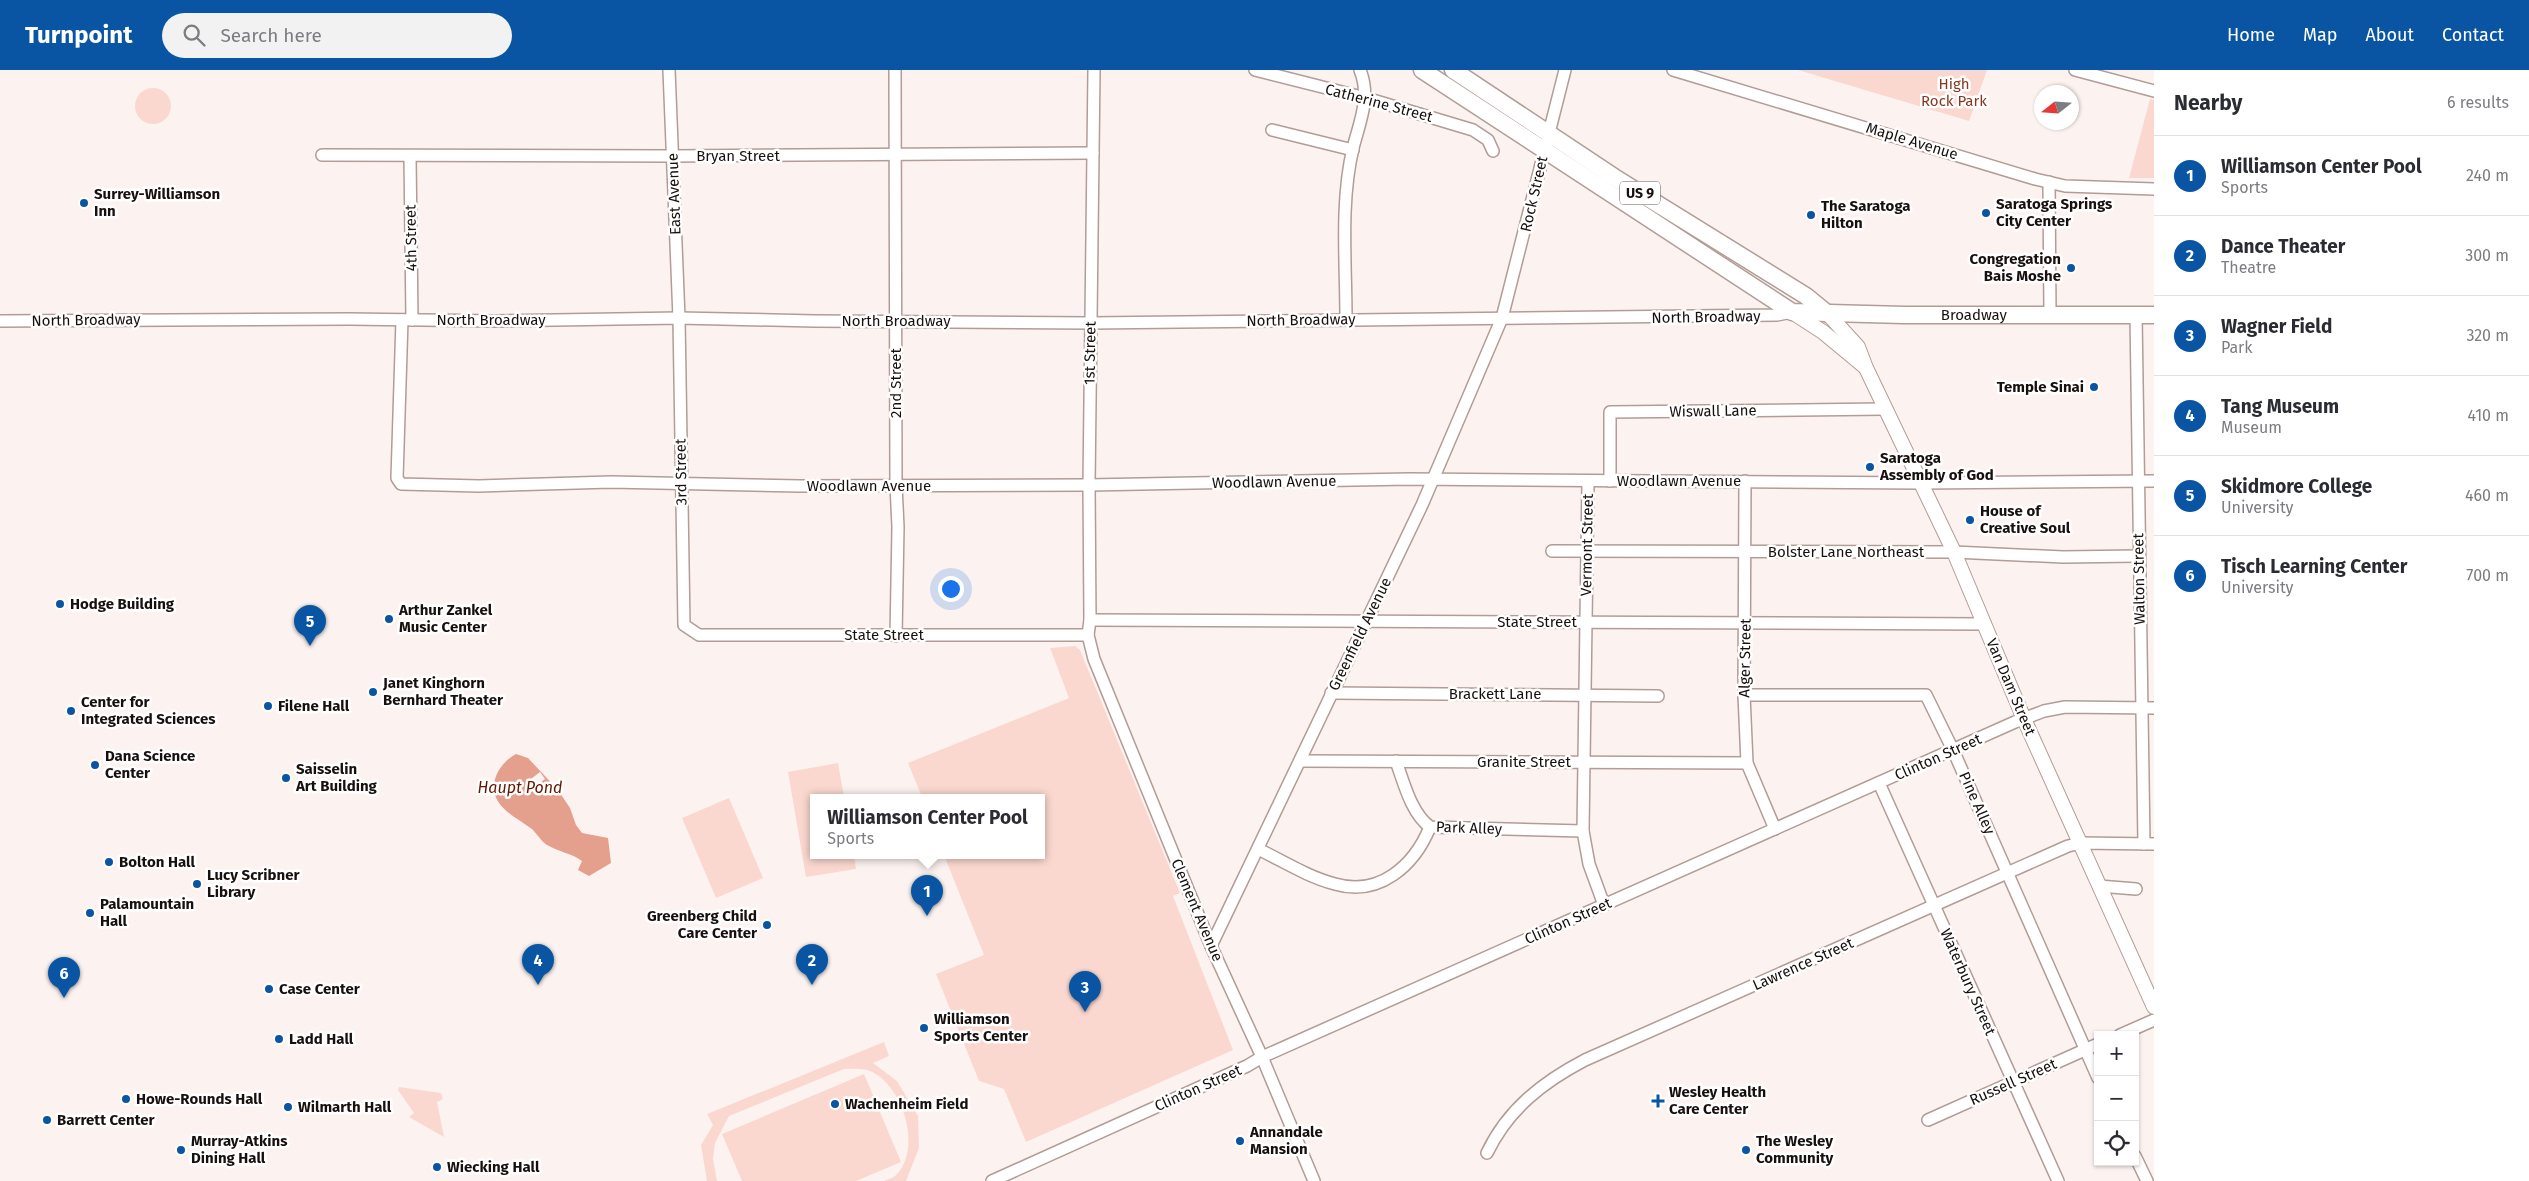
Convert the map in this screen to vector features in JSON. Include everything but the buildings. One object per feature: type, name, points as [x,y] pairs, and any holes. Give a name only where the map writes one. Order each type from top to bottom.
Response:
[{"type":"highway","name":"US 9","points":[[1422,70],[1543,151],[1792,312]]},
{"type":"highway","name":"US 9","points":[[1453,70],[1614,177],[1806,296],[1828,314]]},
{"type":"highway","name":"Broadway","points":[[1792,312],[1828,314],[2154,315]]},
{"type":"main road","name":"Van Dam Street","points":[[1792,312],[1823,332],[1866,368]]},
{"type":"main road","name":"Van Dam Street","points":[[1828,314],[1858,347],[1885,409],[1954,552],[2024,719],[2154,1007]]},
{"type":"street","name":"East Avenue","points":[[669,70],[679,318]]},
{"type":"street","name":"2nd Street","points":[[895,70],[897,155],[896,485],[898,527],[896,636]]},
{"type":"street","name":"1st Street","points":[[1088,635],[1090,620],[1089,485],[1094,70]]},
{"type":"street","name":"Catherine Street","points":[[1255,70],[1366,98],[1474,130],[1488,140],[1493,151]]},
{"type":"street","points":[[1346,319],[1346,192],[1353,150],[1366,98],[1365,80],[1360,70]]},
{"type":"street","name":"Rock Street","points":[[1502,318],[1510,295],[1543,151],[1565,70]]},
{"type":"street","name":"Maple Avenue","points":[[1673,70],[2049,182],[2091,188],[2154,190]]},
{"type":"street","points":[[2075,70],[2154,91]]},
{"type":"street","points":[[1272,130],[1353,150]]},
{"type":"street","name":"Bryan Street","points":[[322,155],[673,156],[897,155],[925,152],[1093,153]]},
{"type":"street","name":"4th Street","points":[[398,478],[407,320],[410,156]]},
{"type":"street","points":[[2049,182],[2050,314]]},
{"type":"street","name":"North Broadway","points":[[0,321],[679,318],[1091,323],[1346,319],[1597,319],[1777,316],[1792,312]]},
{"type":"street","name":"Walton Street","points":[[2136,315],[2141,708],[2149,844]]},
{"type":"street","name":"3rd Street","points":[[679,318],[684,625]]},
{"type":"street","name":"Greenfield Avenue","points":[[1211,946],[1433,480],[1502,318]]},
{"type":"street","name":"Wiswall Lane","points":[[1610,481],[1610,412],[1885,409]]},
{"type":"street","name":"Woodlawn Avenue","points":[[398,478],[401,484],[479,486],[611,482],[800,486],[1089,485],[1433,480],[1921,483],[2154,480]]},
{"type":"street","name":"Vermont Street","points":[[1588,481],[1583,831],[1589,864],[1604,905]]},
{"type":"street","name":"Alger Street","points":[[1745,482],[1747,552],[1744,696],[1747,762],[1775,829]]},
{"type":"street","name":"Bolster Lane Northeast","points":[[1552,551],[1954,552],[2063,557],[2138,556]]},
{"type":"street","name":"State Street","points":[[1090,620],[1985,624]]},
{"type":"street","name":"State Street","points":[[684,625],[699,636],[1088,635]]},
{"type":"street","name":"Clement Avenue","points":[[1088,635],[1094,659],[1211,946],[1262,1057],[1314,1181]]},
{"type":"street","name":"Brackett Lane","points":[[1332,693],[1658,696]]},
{"type":"street","name":"Pine Alley","points":[[1744,696],[1926,695],[1953,750],[2097,1076]]},
{"type":"street","name":"Clinton Street","points":[[992,1181],[1247,1066],[1262,1057],[2024,719],[2044,711],[2066,707],[2154,708]]},
{"type":"street","name":"Granite Street","points":[[1300,761],[1747,762]]},
{"type":"street","name":"Park Alley","points":[[1396,761],[1411,800],[1423,822],[1430,827],[1583,831]]},
{"type":"street","name":"Waterbury Street","points":[[1879,783],[2058,1181]]},
{"type":"street","points":[[1258,849],[1334,884],[1356,888],[1398,874],[1413,858],[1423,843],[1430,827]]},
{"type":"street","name":"Lawrence Street","points":[[1487,1153],[1501,1127],[1530,1094],[1566,1070],[1628,1040],[1934,906],[2007,872],[2081,843],[2149,844]]},
{"type":"street","points":[[2100,886],[2136,889]]},
{"type":"street","points":[[2129,1031],[2154,1020]]},
{"type":"street","name":"Russell Street","points":[[1928,1120],[2094,1046]]},
{"type":"street","points":[[2139,1164],[2147,1181]]},
{"type":"green space","name":"High Rock Park","points":[[1798,70],[1987,70],[1969,121]]},
{"type":"green space","points":[[153,88],[160,89],[166,93],[170,99],[170,113],[166,119],[160,123],[153,124],[146,123],[140,119],[136,113],[135,106],[136,99],[140,93],[146,89]]},
{"type":"green space","points":[[2150,99],[2154,100],[2154,178],[2129,178]]},
{"type":"green space","points":[[1075,646],[1080,650],[1180,893],[1173,896],[1233,1050],[1026,1142],[1004,1089],[979,1081],[936,974],[984,955],[946,859],[1045,859],[1045,794],[921,794],[908,763],[1069,698],[1050,648]]},
{"type":"green space","points":[[838,763],[843,794],[810,794],[810,859],[855,859],[856,869],[806,877],[788,772]]},
{"type":"green space","points":[[729,798],[763,878],[716,898],[682,818]]},
{"type":"green space","points":[[884,1042],[889,1056],[873,1063],[897,1081],[918,1116],[919,1148],[906,1181],[884,1181],[897,1174],[904,1162],[908,1148],[908,1133],[900,1103],[892,1089],[882,1078],[864,1069],[844,1069],[729,1116],[715,1143],[713,1159],[717,1181],[707,1181],[701,1145],[713,1125],[707,1114]]},
{"type":"green space","name":"Wachenheim Field","points":[[864,1074],[901,1162],[856,1181],[742,1181],[722,1134]]},
{"type":"green space","points":[[399,1087],[441,1093],[443,1099],[437,1102],[444,1137],[409,1117],[414,1113],[398,1090]]},
{"type":"water","name":"Haupt Pond","points":[[516,754],[528,758],[558,790],[570,808],[576,825],[582,833],[608,838],[611,863],[589,876],[578,870],[582,861],[547,845],[532,829],[502,807],[495,796],[494,782],[500,768]]},
{"type":"pier","points":[[540,772],[545,779],[532,789],[527,782]]},
{"type":"place","name":"Surrey-Williamson Inn","points":[[84,203]]},
{"type":"place","name":"Saratoga Springs City Center","points":[[1986,213]]},
{"type":"place","name":"The Saratoga Hilton","points":[[1811,215]]},
{"type":"place","name":"Congregation Bais Moshe","points":[[2071,268]]},
{"type":"place","name":"Temple Sinai","points":[[2094,387]]},
{"type":"place","name":"Saratoga Assembly of God","points":[[1870,467]]},
{"type":"place","name":"House of Creative Soul","points":[[1970,520]]},
{"type":"place","name":"Hodge Building","points":[[60,604]]},
{"type":"place","name":"Arthur Zankel Music Center","points":[[389,619]]},
{"type":"place","name":"Skidmore College","points":[[310,646]]},
{"type":"place","name":"Janet Kinghorn Bernhard Theater","points":[[373,692]]},
{"type":"place","name":"Filene Hall","points":[[268,706]]},
{"type":"place","name":"Center for Integrated Sciences","points":[[71,711]]},
{"type":"place","name":"Dana Science Center","points":[[95,765]]},
{"type":"place","name":"Saisselin Art Building","points":[[286,778]]},
{"type":"place","name":"Bolton Hall","points":[[109,862]]},
{"type":"place","name":"Lucy Scribner Library","points":[[197,884]]},
{"type":"place","name":"Palamountain Hall","points":[[90,913]]},
{"type":"place","name":"Williamson Center Pool","points":[[927,916]]},
{"type":"place","name":"Greenberg Child Care Center","points":[[767,925]]},
{"type":"place","name":"Tang Museum","points":[[538,985]]},
{"type":"place","name":"Dance Theater","points":[[812,985]]},
{"type":"place","name":"Case Center","points":[[269,989]]},
{"type":"place","name":"Tisch Learning Center","points":[[64,998]]},
{"type":"place","name":"Wagner Field","points":[[1085,1012]]},
{"type":"place","name":"Williamson Sports Center","points":[[924,1028]]},
{"type":"place","name":"Ladd Hall","points":[[279,1039]]},
{"type":"place","name":"Howe-Rounds Hall","points":[[126,1099]]},
{"type":"place","name":"Wesley Health Care Center","points":[[1658,1101]]},
{"type":"place","name":"Wachenheim Field","points":[[835,1104]]},
{"type":"place","name":"Wilmarth Hall","points":[[288,1107]]},
{"type":"place","name":"Barrett Center","points":[[47,1120]]},
{"type":"place","name":"Annandale Mansion","points":[[1240,1141]]},
{"type":"place","name":"Murray-Atkins Dining Hall","points":[[181,1150]]},
{"type":"place","name":"The Wesley Community","points":[[1746,1150]]},
{"type":"place","name":"Wiecking Hall","points":[[437,1167]]}]
